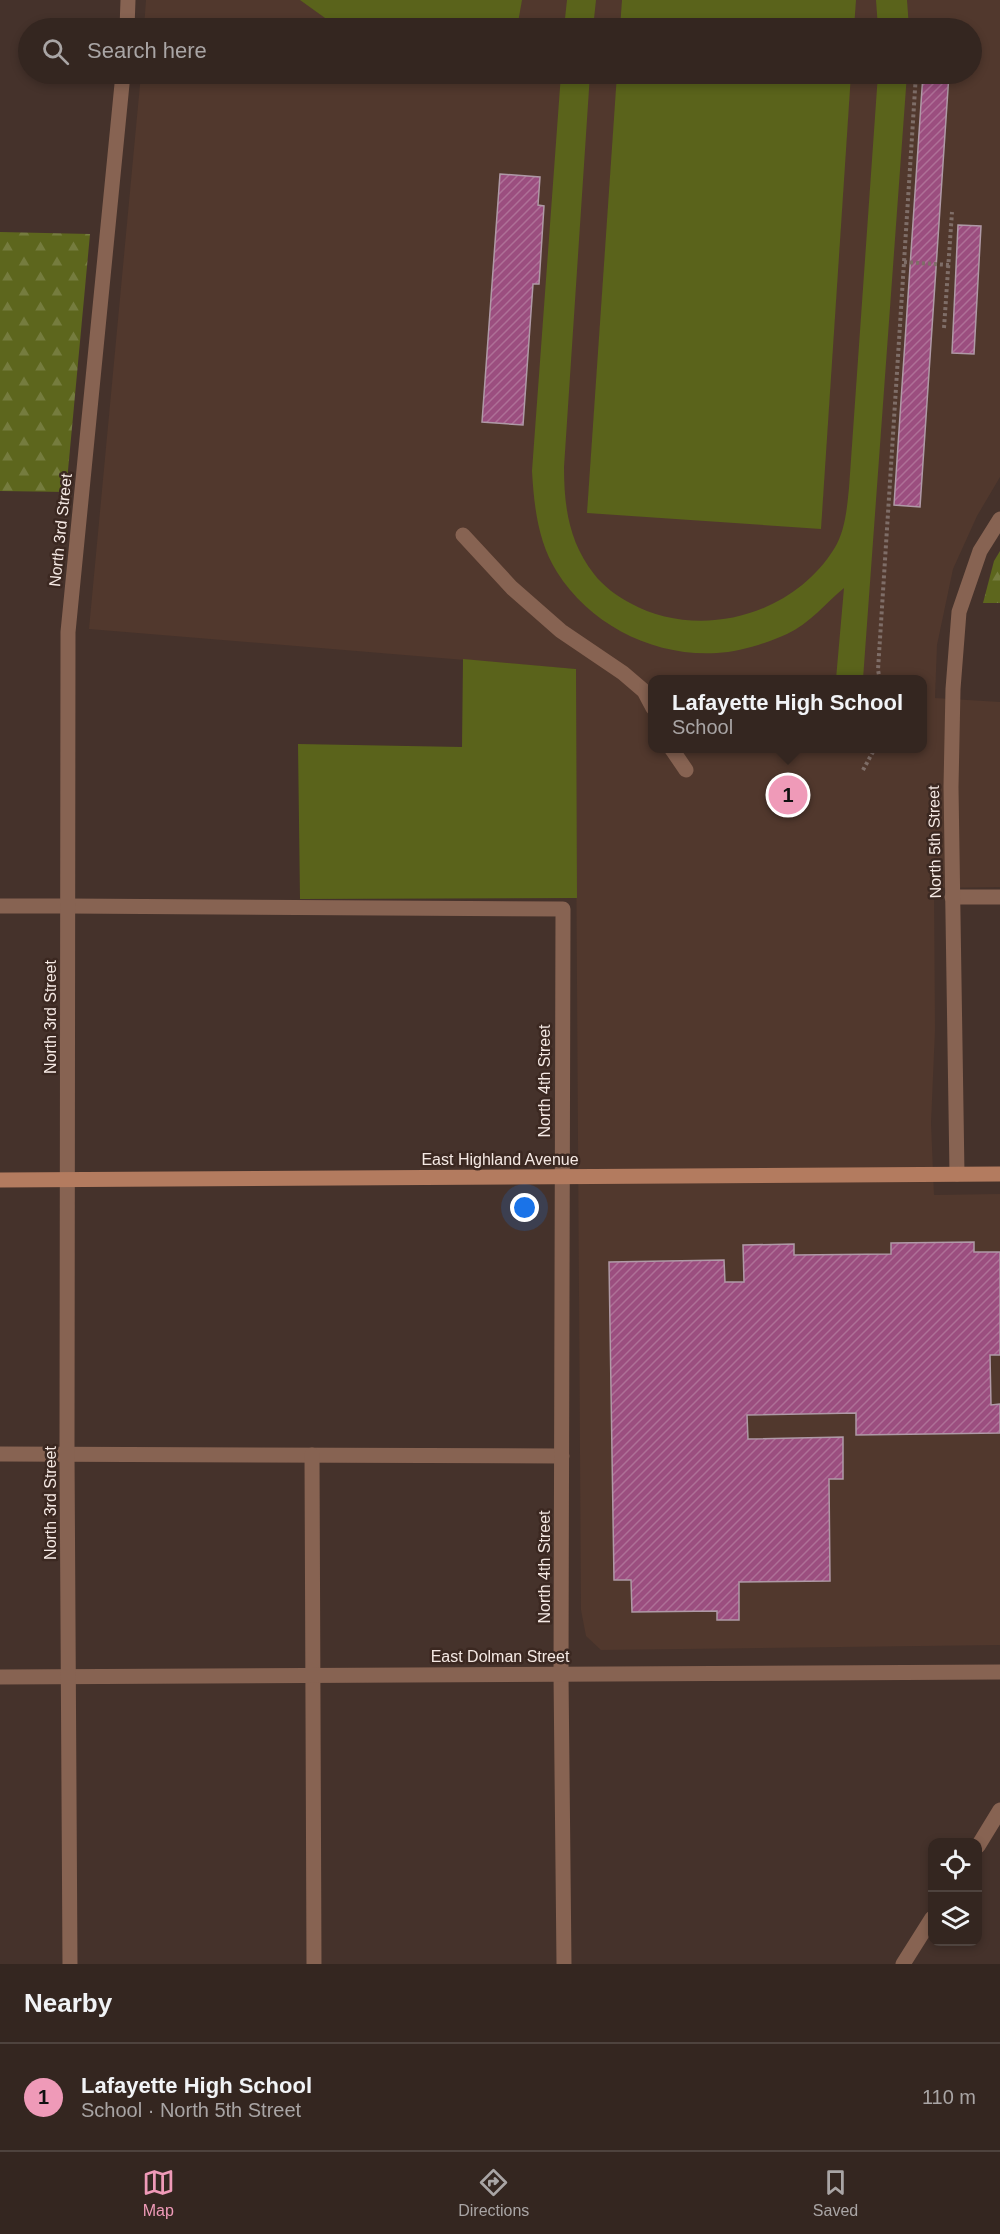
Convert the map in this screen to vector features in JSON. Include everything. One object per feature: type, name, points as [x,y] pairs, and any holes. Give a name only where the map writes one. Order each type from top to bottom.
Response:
[{"type":"street","points":[[127,18],[128,0]]},
{"type":"street","name":"North 3rd Street","points":[[70,1964],[67,1453],[68,632],[122,84]]},
{"type":"street","name":"North 5th Street","points":[[957,1174],[952,897],[952,700],[959,612],[981,551],[1000,519]]},
{"type":"street","points":[[463,535],[512,588],[561,631],[644,691],[648,699]]},
{"type":"street","points":[[674,753],[686,770]]},
{"type":"street","points":[[952,897],[1000,897]]},
{"type":"street","points":[[0,906],[68,906]]},
{"type":"street","name":"North 4th Street","points":[[68,906],[563,909],[561,1674],[564,1964]]},
{"type":"street","name":"East Highland Avenue","points":[[0,1180],[1000,1174]]},
{"type":"street","points":[[0,1454],[562,1456]]},
{"type":"street","points":[[312,1455],[314,1964]]},
{"type":"street","name":"East Dolman Street","points":[[0,1677],[1000,1672]]},
{"type":"street","points":[[982,1839],[1000,1810]]},
{"type":"street","points":[[903,1964],[928,1926]]},
{"type":"path","points":[[879,675],[915,84]]},
{"type":"path","points":[[944,328],[952,212]]},
{"type":"path","points":[[904,262],[948,265]]},
{"type":"path","points":[[863,770],[872,753]]},
{"type":"shaded area","points":[[146,0],[1000,0],[1000,477],[977,516],[953,569],[937,645],[935,698],[1000,702],[1000,887],[934,888],[935,1030],[931,1123],[934,1195],[1000,1194],[1000,1645],[601,1650],[586,1636],[581,1610],[575,669],[89,629],[140,84],[982,84],[982,18],[145,18]]},
{"type":"green space","points":[[300,0],[522,0],[519,18],[325,18]]},
{"type":"green space","points":[[567,0],[596,0],[594,18],[565,18]]},
{"type":"green space","points":[[622,0],[856,0],[855,18],[621,18]]},
{"type":"green space","points":[[876,0],[907,0],[908,18],[877,18]]},
{"type":"green space","points":[[560,84],[589,84],[564,467],[567,510],[579,549],[594,574],[620,597],[657,614],[685,620],[714,620],[742,615],[769,606],[794,591],[816,572],[834,549],[845,520],[877,84],[906,84],[863,675],[836,675],[844,588],[795,630],[762,644],[734,651],[693,653],[670,649],[647,643],[606,622],[587,608],[571,591],[557,572],[545,548],[538,523],[532,471]]},
{"type":"green space","points":[[616,84],[850,84],[821,529],[587,513]]},
{"type":"green space","points":[[0,232],[90,234],[66,492],[0,491]]},
{"type":"green space","points":[[1000,551],[1000,603],[983,603],[994,561]]},
{"type":"green space","points":[[463,659],[576,669],[577,898],[300,899],[298,744],[462,747]]},
{"type":"building","points":[[922,84],[948,84],[920,507],[894,505]]},
{"type":"building","points":[[500,174],[540,177],[538,205],[544,206],[539,284],[533,284],[523,425],[482,422]]},
{"type":"building","points":[[958,225],[981,226],[974,354],[952,353]]},
{"type":"building","points":[[974,1242],[974,1252],[1000,1252],[1000,1355],[990,1355],[991,1405],[1000,1404],[1000,1433],[856,1435],[856,1413],[747,1415],[748,1439],[843,1437],[843,1479],[829,1479],[830,1581],[739,1582],[739,1620],[717,1620],[717,1611],[632,1612],[631,1580],[614,1580],[609,1262],[724,1260],[725,1282],[744,1282],[743,1245],[794,1244],[794,1255],[891,1254],[891,1243]]},
{"type":"place","name":"Lafayette High School","points":[[788,795]]}]
